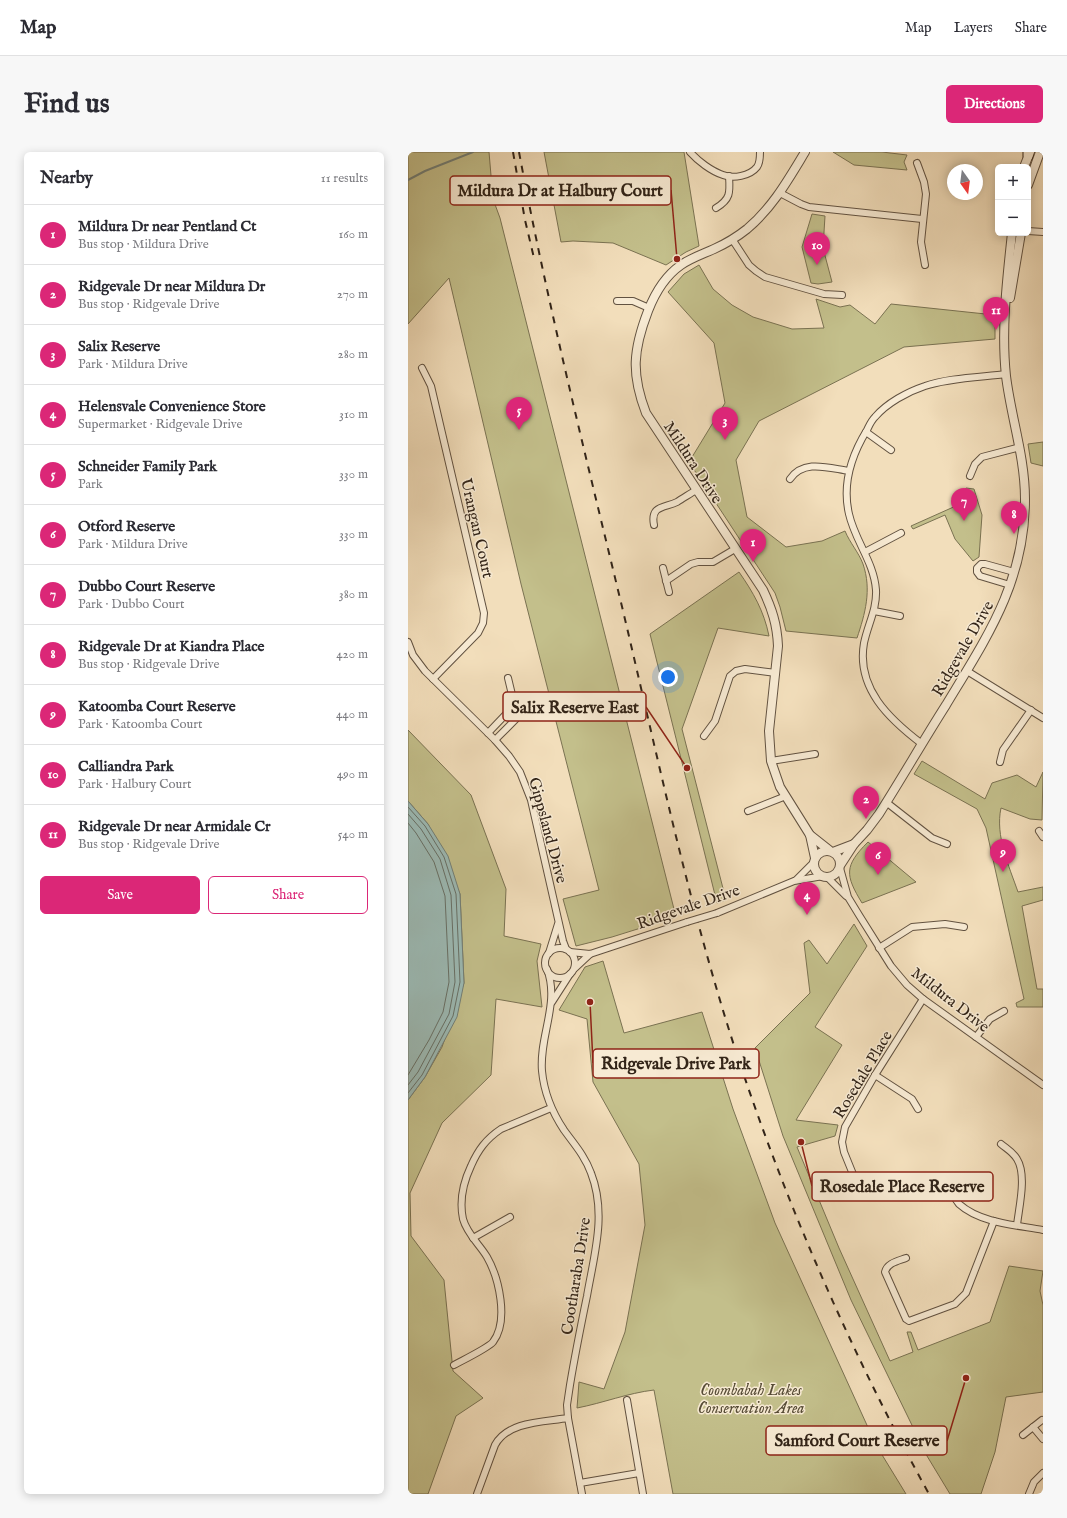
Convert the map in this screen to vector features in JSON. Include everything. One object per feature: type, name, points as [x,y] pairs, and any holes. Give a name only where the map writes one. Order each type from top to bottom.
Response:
[{"type":"street","points":[[690,152],[723,176],[741,175],[752,172],[758,166],[760,152]]},
{"type":"street","name":"Mildura Drive","points":[[805,152],[780,193],[768,209],[756,221],[732,239],[715,249],[694,257],[677,268],[660,286],[649,308],[639,334],[635,364],[638,389],[646,413],[763,590],[772,610],[778,642],[769,731],[771,761],[780,787],[810,835],[831,851]]},
{"type":"street","points":[[1031,177],[1040,152]]},
{"type":"street","points":[[1025,164],[1029,153]]},
{"type":"street","points":[[917,163],[921,172],[926,194],[922,219],[921,242],[925,265]]},
{"type":"street","points":[[716,208],[727,199],[730,191],[729,176]]},
{"type":"street","points":[[780,193],[800,204],[810,207],[922,219]]},
{"type":"street","points":[[1031,231],[1043,232]]},
{"type":"street","name":"Ridgevale Drive","points":[[841,866],[854,844],[870,826],[886,802],[967,671],[995,622],[1014,572],[1021,541],[1025,500],[1020,447],[1011,408],[1006,374],[1005,297],[1012,236]]},
{"type":"street","name":"Ridgevale Drive","points":[[1005,323],[1020,236]]},
{"type":"street","points":[[732,239],[749,265],[765,277],[824,294],[842,295]]},
{"type":"street","points":[[617,301],[633,301],[649,308]]},
{"type":"street","name":"Urangan Court","points":[[422,368],[430,386],[484,613],[483,623],[478,633],[433,679]]},
{"type":"street","points":[[922,744],[907,733],[879,705],[867,683],[864,663],[864,644],[874,611],[876,591],[871,566],[854,531],[849,513],[847,484],[849,471],[854,454],[874,418],[905,394],[927,385],[1006,374]]},
{"type":"street","points":[[866,432],[891,450]]},
{"type":"street","points":[[970,476],[975,464],[982,457],[1020,447]]},
{"type":"street","points":[[790,479],[799,470],[807,466],[849,471]]},
{"type":"street","points":[[654,525],[654,515],[656,511],[661,507],[676,502],[696,490]]},
{"type":"street","points":[[865,552],[901,533]]},
{"type":"street","points":[[666,581],[691,564],[698,562],[713,562],[735,549]]},
{"type":"street","points":[[1010,585],[980,576],[977,572],[977,568],[979,565],[983,564],[1014,572]]},
{"type":"street","points":[[663,568],[669,592]]},
{"type":"street","points":[[874,611],[900,616]]},
{"type":"street","name":"Gippsland Drive","points":[[408,642],[416,659],[433,679],[495,740],[514,762],[520,772],[528,791],[562,941],[568,951]]},
{"type":"street","points":[[704,736],[715,721],[730,676],[736,670],[745,669],[776,673]]},
{"type":"street","points":[[967,671],[1043,718]]},
{"type":"street","points":[[508,678],[514,703],[513,711]]},
{"type":"street","points":[[1000,762],[1003,750],[1031,710]]},
{"type":"street","points":[[488,733],[508,712],[513,711]]},
{"type":"street","points":[[495,740],[517,718],[517,714],[513,711]]},
{"type":"street","points":[[771,761],[815,754]]},
{"type":"street","points":[[748,811],[786,796]]},
{"type":"street","points":[[886,802],[932,838],[947,844]]},
{"type":"street","points":[[1039,831],[1043,837]]},
{"type":"street","name":"Mildura Drive","points":[[810,835],[814,860]]},
{"type":"street","name":"Ridgevale Drive","points":[[831,851],[854,844]]},
{"type":"street","points":[[831,851],[839,856],[841,866],[835,875],[825,877],[816,871],[814,860],[821,852],[831,851]]},
{"type":"street","name":"Ridgevale Drive","points":[[794,881],[814,860]]},
{"type":"street","name":"Mildura Drive","points":[[841,866],[848,897]]},
{"type":"street","name":"Mildura Drive","points":[[825,877],[848,897],[879,948],[899,976],[923,999],[1043,1085]]},
{"type":"street","name":"Ridgevale Drive","points":[[572,971],[590,954],[717,913],[794,881],[825,877]]},
{"type":"street","name":"Gippsland Drive","points":[[550,953],[558,922]]},
{"type":"street","points":[[879,948],[912,927],[945,924],[964,928]]},
{"type":"street","points":[[557,948],[568,951],[575,960],[572,971],[567,976],[558,977],[547,970],[546,961],[550,953],[557,948]]},
{"type":"street","name":"Ridgevale Drive","points":[[568,951],[590,954]]},
{"type":"street","name":"Cootharaba Drive","points":[[547,970],[551,980],[552,1004],[542,1060],[544,1085],[551,1108],[579,1148],[586,1161],[596,1190],[599,1217],[597,1240],[567,1406],[582,1494]]},
{"type":"street","name":"Cootharaba Drive","points":[[552,1004],[572,971]]},
{"type":"street","name":"Rosedale Place","points":[[859,1189],[844,1152],[842,1142],[847,1120],[923,999]]},
{"type":"street","points":[[976,1037],[990,1019],[1004,1011]]},
{"type":"street","points":[[874,1075],[912,1099],[918,1110]]},
{"type":"street","points":[[454,1366],[492,1343],[497,1334],[500,1318],[500,1294],[495,1275],[487,1257],[464,1220],[461,1198],[466,1176],[476,1155],[488,1140],[501,1130],[551,1108]]},
{"type":"street","points":[[1001,1144],[1013,1153],[1018,1160],[1021,1169],[1022,1177],[1017,1225]]},
{"type":"street","points":[[950,1191],[959,1203],[966,1209],[976,1214],[994,1220],[1043,1230]]},
{"type":"street","points":[[474,1238],[510,1217]]},
{"type":"street","points":[[906,1258],[890,1264],[886,1268],[885,1272],[906,1319],[909,1321],[955,1304],[966,1293],[994,1220]]},
{"type":"street","points":[[627,1400],[644,1494]]},
{"type":"street","points":[[477,1494],[495,1445],[504,1433],[518,1426],[568,1418]]},
{"type":"street","points":[[1023,1435],[1042,1420]]},
{"type":"street","points":[[1033,1427],[1043,1439]]},
{"type":"street","points":[[580,1483],[639,1473]]},
{"type":"street","points":[[1029,1494],[1034,1482],[1043,1473]]},
{"type":"green space","points":[[408,152],[489,152],[493,199],[500,218],[676,917],[612,937],[576,946],[563,899],[599,890],[521,584],[449,278],[408,324]]},
{"type":"green space","points":[[544,152],[684,152],[699,246],[686,252],[666,265],[613,243],[573,241],[561,242]]},
{"type":"green space","points":[[833,152],[882,152],[907,155],[904,162],[907,170],[854,165]]},
{"type":"green space","points":[[812,214],[825,216],[823,248],[832,282],[818,284],[811,283],[802,247]]},
{"type":"green space","points":[[699,265],[713,289],[732,305],[753,317],[792,329],[824,328],[816,299],[840,307],[850,305],[875,324],[891,304],[995,315],[995,339],[904,347],[759,421],[736,460],[747,517],[786,547],[822,541],[845,531],[863,564],[866,574],[867,593],[865,611],[857,638],[786,631],[775,593],[689,462],[725,403],[714,343],[668,292],[684,274]]},
{"type":"green space","points":[[1043,442],[1043,466],[1031,463],[1028,444]]},
{"type":"green space","points":[[966,488],[974,489],[982,515],[979,557],[973,561],[955,539],[945,515],[913,529],[911,526],[958,505]]},
{"type":"green space","points":[[739,572],[757,602],[764,618],[769,636],[718,628],[682,729],[726,900],[717,903],[650,634]]},
{"type":"green space","points":[[408,730],[471,795],[506,889],[504,936],[541,944],[537,961],[542,1007],[496,999],[491,1075],[442,1123],[410,1193],[411,1236],[444,1280],[453,1371],[483,1398],[456,1416],[428,1494],[408,1494],[408,1100],[425,1077],[442,1047],[464,983],[460,894],[428,824],[408,801]]},
{"type":"green space","points":[[922,761],[985,799],[992,783],[1017,775],[1036,787],[1043,772],[1042,820],[1030,819],[1001,808],[1000,829],[1004,851],[1018,892],[1043,887],[1043,900],[1022,906],[1037,989],[1043,989],[1043,1007],[1017,1007],[1016,1003],[1024,999],[986,828],[977,809],[914,774]]},
{"type":"green space","points":[[868,842],[916,882],[862,903],[852,885],[850,871],[851,864],[860,850]]},
{"type":"green space","points":[[854,924],[867,946],[815,1027],[842,1045],[796,1120],[838,1125],[835,1136],[797,1147],[839,1248],[890,1361],[913,1352],[907,1332],[911,1332],[918,1350],[990,1322],[1009,1266],[1043,1271],[1040,1291],[1043,1305],[1043,1392],[1006,1397],[995,1452],[981,1494],[950,1494],[927,1456],[851,1300],[783,1136],[755,1048],[810,993],[804,943],[809,940],[827,964]]},
{"type":"green space","name":"Coombabah Lakes Conservation Area","points":[[603,961],[624,1033],[702,1012],[733,1109],[775,1223],[876,1445],[906,1494],[673,1494],[654,1390],[635,1393],[577,1408],[579,1382],[604,1389],[625,1332],[645,1225],[639,1164],[593,1082],[587,1019],[559,1010],[585,967]]},
{"type":"water","points":[[408,801],[428,824],[448,856],[460,894],[464,983],[457,1017],[425,1077],[408,1100]]},
{"type":"waterway","points":[[408,180],[425,171],[473,152]]},
{"type":"railway","points":[[513,152],[525,220],[534,258]]},
{"type":"railway","points":[[519,152],[542,268],[582,442],[673,825],[714,981],[730,1033],[771,1152],[818,1268],[871,1382],[899,1439],[929,1494]]},
{"type":"place","name":"Mildura Dr at Halbury Court","points":[[677,259]]},
{"type":"place","name":"Calliandra Park","points":[[817,265]]},
{"type":"place","name":"Ridgevale Dr near Armidale Cr","points":[[996,330]]},
{"type":"place","name":"Schneider Family Park","points":[[519,430]]},
{"type":"place","name":"Salix Reserve","points":[[725,440]]},
{"type":"place","name":"Dubbo Court Reserve","points":[[964,521]]},
{"type":"place","name":"Ridgevale Dr at Kiandra Place","points":[[1014,534]]},
{"type":"place","name":"Mildura Dr near Pentland Ct","points":[[753,562]]},
{"type":"place","name":"Salix Reserve East","points":[[687,768]]},
{"type":"place","name":"Ridgevale Dr near Mildura Dr","points":[[866,819]]},
{"type":"place","name":"Katoomba Court Reserve","points":[[1003,872]]},
{"type":"place","name":"Otford Reserve","points":[[878,875]]},
{"type":"place","name":"Helensvale Convenience Store","points":[[807,915]]},
{"type":"place","name":"Ridgevale Drive Park","points":[[590,1002]]},
{"type":"place","name":"Rosedale Place Reserve","points":[[801,1142]]},
{"type":"place","name":"Samford Court Reserve","points":[[966,1378]]}]
